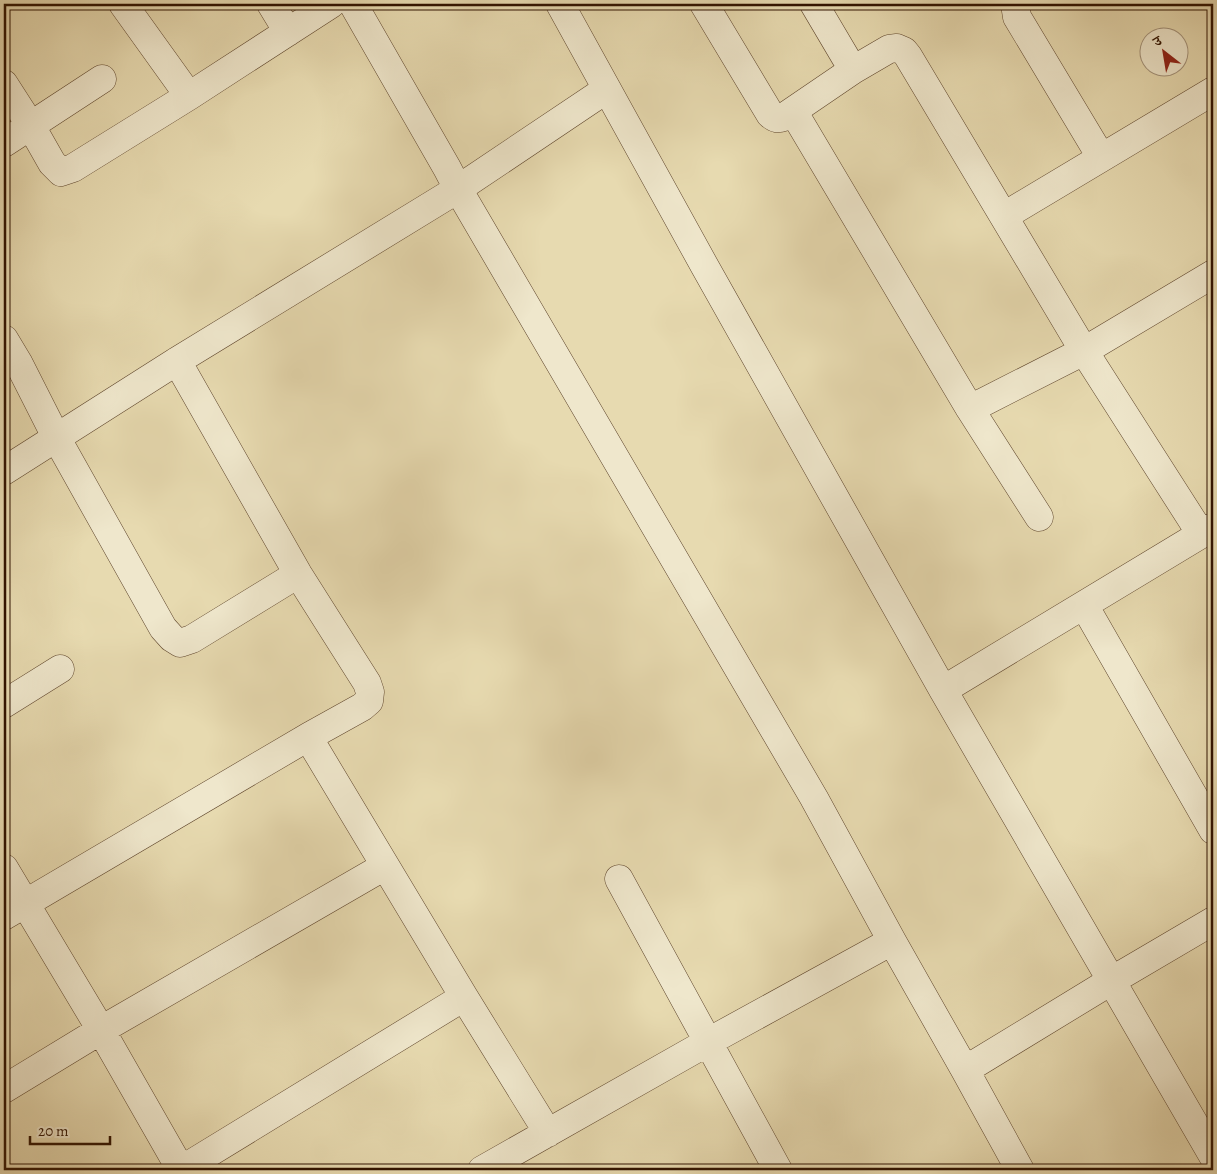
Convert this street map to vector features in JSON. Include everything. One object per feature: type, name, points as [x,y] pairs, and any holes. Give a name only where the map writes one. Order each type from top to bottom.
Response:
[{"type":"street","points":[[123,4],[189,96]]},
{"type":"street","points":[[271,4],[288,32]]},
{"type":"street","points":[[4,84],[52,163],[61,172],[73,168],[189,96],[331,4]]},
{"type":"street","points":[[352,4],[814,798],[892,942],[1020,1170]]},
{"type":"street","points":[[560,4],[942,690],[1213,1156]]},
{"type":"street","points":[[704,4],[770,114],[777,119],[784,117],[889,49],[897,48],[904,51],[1084,351],[1207,530],[942,690]]},
{"type":"street","points":[[814,4],[854,70]]},
{"type":"street","points":[[1015,4],[1017,17],[1102,157]]},
{"type":"street","points":[[4,143],[102,78]]},
{"type":"street","points":[[4,471],[176,361],[458,189],[607,89]]},
{"type":"street","points":[[1004,216],[1213,90]]},
{"type":"street","points":[[793,111],[970,409],[1038,517]]},
{"type":"street","points":[[970,409],[1084,351],[1213,274]]},
{"type":"street","points":[[4,339],[11,369],[56,437],[163,628],[172,638],[180,643],[192,639],[298,574]]},
{"type":"street","points":[[14,910],[362,707],[369,701],[370,692],[367,683],[298,574],[176,361]]},
{"type":"street","points":[[1084,605],[1213,830]]},
{"type":"street","points":[[4,704],[60,669]]},
{"type":"street","points":[[308,737],[464,997],[548,1132]]},
{"type":"street","points":[[4,1089],[101,1030],[386,866]]},
{"type":"street","points":[[4,868],[14,910],[101,1030],[181,1170],[464,997]]},
{"type":"street","points":[[619,879],[778,1170]]},
{"type":"street","points":[[965,1070],[1213,921]]},
{"type":"street","points":[[482,1170],[708,1042],[892,942]]}]
